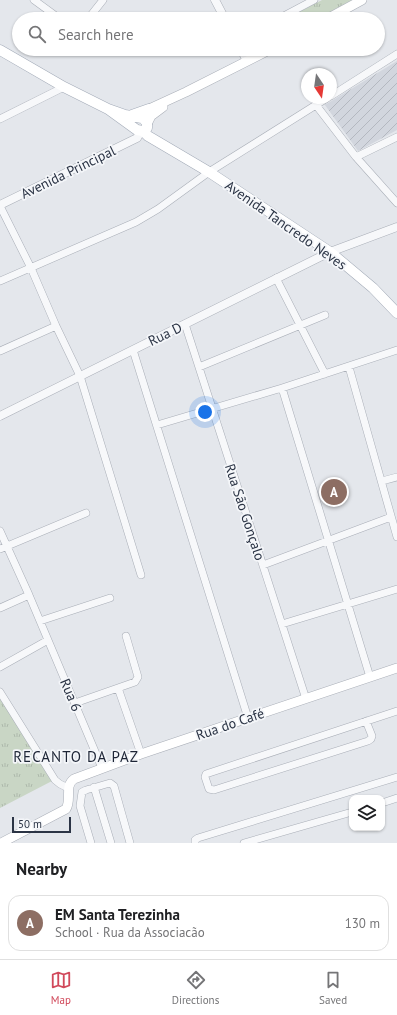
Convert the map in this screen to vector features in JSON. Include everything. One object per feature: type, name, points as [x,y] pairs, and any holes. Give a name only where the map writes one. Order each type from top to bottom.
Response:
[{"type":"main road","points":[[340,12],[362,0]]},
{"type":"main road","name":"Avenida Tancredo Neves","points":[[0,50],[155,134],[188,159],[330,252],[373,288],[397,313]]},
{"type":"main road","points":[[125,115],[135,114],[149,109],[257,56]]},
{"type":"main road","points":[[141,127],[154,113],[186,92]]},
{"type":"main road","name":"Avenida Tancredo Neves","points":[[108,109],[125,115],[141,127]]},
{"type":"main road","points":[[141,127],[149,109]]},
{"type":"main road","name":"Rua do Café","points":[[68,788],[70,782],[74,779],[102,768],[397,668]]},
{"type":"main road","points":[[1,843],[64,811],[69,804],[68,788]]},
{"type":"street","points":[[34,0],[50,12]]},
{"type":"street","points":[[94,12],[104,0]]},
{"type":"street","points":[[216,0],[222,12]]},
{"type":"street","points":[[291,12],[314,0]]},
{"type":"street","points":[[337,92],[397,54]]},
{"type":"street","points":[[244,56],[247,61]]},
{"type":"street","points":[[0,120],[64,86]]},
{"type":"street","points":[[0,281],[136,222],[158,209],[209,172],[316,105],[356,158],[397,203]]},
{"type":"street","name":"Avenida Principal","points":[[0,205],[141,127]]},
{"type":"street","points":[[356,158],[397,137]]},
{"type":"street","points":[[0,205],[31,268],[80,376],[141,575]]},
{"type":"street","name":"Rua D","points":[[0,416],[330,252],[397,227]]},
{"type":"street","points":[[276,278],[325,374]]},
{"type":"street","points":[[199,367],[325,315]]},
{"type":"street","name":"Rua São Gonçalo","points":[[185,324],[306,699]]},
{"type":"street","points":[[0,351],[56,326]]},
{"type":"street","points":[[133,350],[158,425],[248,718]]},
{"type":"street","points":[[158,425],[349,367],[397,350]]},
{"type":"street","points":[[349,367],[397,537]]},
{"type":"street","points":[[282,388],[370,677]]},
{"type":"street","points":[[382,481],[397,477]]},
{"type":"street","points":[[0,531],[3,547],[86,513]]},
{"type":"street","points":[[263,565],[392,517]]},
{"type":"street","name":"Rua 6","points":[[3,547],[29,595],[102,768]]},
{"type":"street","points":[[282,624],[397,589]]},
{"type":"street","points":[[0,608],[29,595]]},
{"type":"street","points":[[40,621],[110,598]]},
{"type":"street","points":[[75,703],[137,680],[138,677],[126,636]]},
{"type":"street","points":[[0,667],[48,640]]},
{"type":"street","points":[[118,688],[141,754]]},
{"type":"street","points":[[0,692],[55,780],[68,788]]},
{"type":"street","points":[[366,721],[372,736],[368,741],[214,790],[209,789],[205,777],[206,774],[366,721],[397,711]]},
{"type":"street","points":[[195,843],[195,840],[198,838],[396,778],[397,786]]},
{"type":"street","points":[[91,843],[80,803],[82,792],[110,783],[112,784],[130,843]]},
{"type":"street","points":[[94,787],[111,843]]},
{"type":"street","points":[[385,802],[397,798]]},
{"type":"street","points":[[244,843],[349,813]]},
{"type":"shaded area","points":[[397,61],[397,130],[358,151],[325,105],[337,104],[337,98]]},
{"type":"green space","points":[[322,0],[352,0],[330,12],[299,12]]},
{"type":"green space","points":[[0,696],[52,781],[0,808]]},
{"type":"place","name":"EM Santa Terezinha","points":[[334,492]]},
{"type":"district","name":"RECANTO DA PAZ","points":[[76,756]]}]
